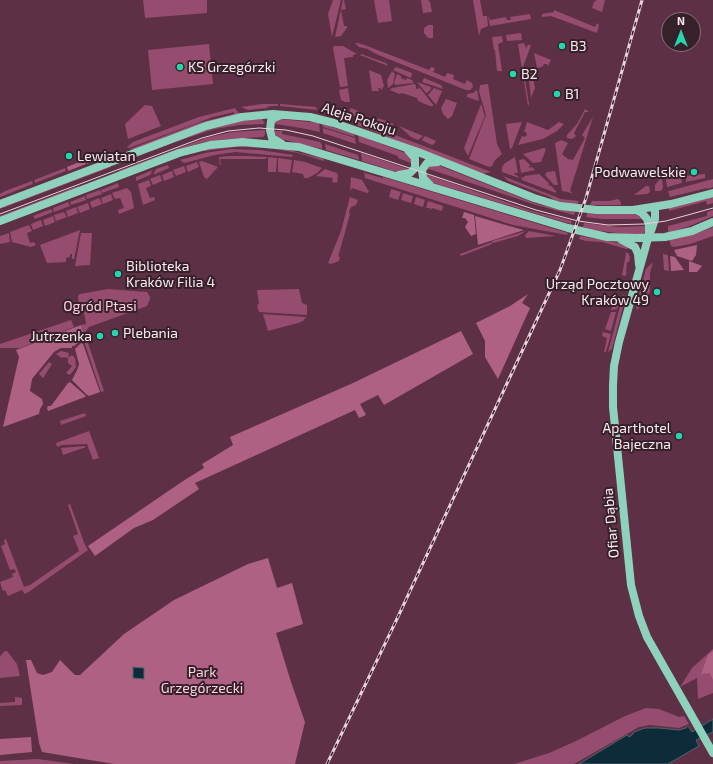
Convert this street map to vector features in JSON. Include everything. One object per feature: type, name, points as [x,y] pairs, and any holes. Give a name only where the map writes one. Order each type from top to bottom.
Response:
[{"type":"main road","name":"Aleja Pokoju","points":[[0,204],[210,125],[251,116],[273,114],[290,114],[327,121],[402,147],[547,203],[581,209],[616,211],[633,210],[681,202],[713,193]]},
{"type":"main road","points":[[290,114],[276,117],[270,124],[272,138],[278,142],[325,154],[568,228],[607,236],[665,236],[683,233],[713,222]]},
{"type":"main road","points":[[0,221],[138,168],[195,148],[231,142],[288,145]]},
{"type":"main road","points":[[390,174],[407,175],[415,168],[416,162],[414,156],[411,152],[402,147]]},
{"type":"main road","points":[[438,189],[424,180],[422,169],[426,164],[431,162],[448,165]]},
{"type":"main road","name":"Ofiar Dąbia","points":[[655,207],[655,219],[619,342],[613,378],[613,407],[627,560],[632,594],[641,623],[659,660],[713,753]]},
{"type":"main road","name":"Ofiar Dąbia","points":[[633,210],[640,211],[646,217],[649,225],[649,236]]},
{"type":"main road","name":"Ofiar Dąbia","points":[[607,236],[623,240],[635,247],[639,259],[638,273]]},
{"type":"green space","points":[[143,0],[207,0],[207,13],[145,18]]},
{"type":"green space","points":[[333,0],[341,0],[332,37],[328,14]]},
{"type":"green space","points":[[343,0],[346,9],[341,10],[344,26],[347,26],[347,28],[341,36],[335,37]]},
{"type":"green space","points":[[374,0],[389,0],[392,21],[378,23]]},
{"type":"green space","points":[[421,0],[428,0],[430,2],[432,12],[423,13]]},
{"type":"green space","points":[[473,0],[480,0],[483,16],[487,16],[488,26],[481,29],[479,36]]},
{"type":"green space","points":[[597,0],[605,0],[602,12],[592,8],[594,2]]},
{"type":"green space","points":[[554,10],[595,27],[597,23],[599,25],[597,33],[551,16],[542,17],[542,14],[554,12]]},
{"type":"green space","points":[[530,14],[531,19],[490,26],[488,16],[490,20],[506,17],[507,20],[511,20],[510,17]]},
{"type":"green space","points":[[428,25],[433,25],[433,38],[428,38],[424,33],[424,28]]},
{"type":"green space","points":[[521,33],[522,40],[507,41],[506,35]]},
{"type":"green space","points":[[502,36],[503,42],[498,44],[502,71],[497,71],[492,37]]},
{"type":"green space","points":[[355,43],[367,46],[429,70],[431,67],[435,68],[433,72],[445,77],[447,73],[454,75],[453,79],[465,84],[467,80],[472,83],[473,87],[470,90],[466,90],[376,54],[368,49],[359,47]]},
{"type":"green space","points":[[524,43],[526,48],[528,45],[531,45],[523,67],[529,104],[528,106],[518,44]]},
{"type":"green space","name":"KS Grzegórzki","points":[[209,44],[213,84],[152,90],[148,50]]},
{"type":"green space","points":[[334,46],[343,46],[357,54],[353,55],[353,57],[344,58],[348,86],[340,87],[333,48]]},
{"type":"green space","points":[[534,53],[551,60],[548,66],[547,64],[544,64],[542,67],[537,68]]},
{"type":"green space","points":[[361,54],[386,63],[388,66],[360,55]]},
{"type":"green space","points":[[396,67],[412,73],[411,78],[393,70]]},
{"type":"green space","points":[[369,70],[381,75],[384,86],[381,90],[378,88],[379,91],[372,91]]},
{"type":"green space","points":[[392,71],[395,74],[393,84],[388,88],[387,80]]},
{"type":"green space","points":[[528,73],[532,73],[535,88],[531,98]]},
{"type":"green space","points":[[397,74],[406,80],[407,78],[412,80],[414,83],[395,85],[394,83]]},
{"type":"green space","points":[[424,78],[441,85],[443,89],[422,82]]},
{"type":"green space","points":[[417,82],[431,87],[431,89],[426,93]]},
{"type":"green space","points":[[414,84],[416,85],[416,89],[420,88],[434,106],[418,101],[417,98],[402,93],[399,94],[390,90],[392,88]]},
{"type":"green space","points":[[488,84],[497,144],[502,154],[495,160],[492,166],[489,167],[469,159],[486,115],[479,91],[480,85]]},
{"type":"green space","points":[[348,88],[350,102],[345,102],[341,100],[339,90]]},
{"type":"green space","points":[[434,88],[442,91],[436,105],[428,95]]},
{"type":"green space","points":[[477,90],[479,101],[467,97],[467,94],[473,93]]},
{"type":"green space","points":[[446,99],[457,103],[452,116],[448,119],[443,114],[441,108]]},
{"type":"green space","points":[[262,104],[278,104],[278,106],[248,110],[241,107]]},
{"type":"green space","points":[[280,104],[316,107],[317,110],[280,106]]},
{"type":"green space","points":[[481,104],[485,116],[468,156],[464,148]]},
{"type":"green space","points":[[145,105],[152,106],[161,126],[128,139],[125,124]]},
{"type":"green space","points":[[235,108],[240,114],[133,150],[130,149],[198,123],[234,114],[234,112],[213,117],[129,148],[127,147],[133,142],[199,117]]},
{"type":"green space","points":[[351,108],[363,113],[362,119],[348,114]]},
{"type":"green space","points":[[585,109],[589,112],[585,112],[574,133],[576,136],[572,139],[567,138],[567,135],[577,124]]},
{"type":"green space","points":[[593,117],[570,191],[572,193],[562,191],[555,143],[561,140],[568,143],[562,154],[568,159],[573,160],[585,138],[582,135]]},
{"type":"green space","points":[[378,118],[394,124],[389,128],[384,128],[376,124]]},
{"type":"green space","points":[[262,119],[265,124],[239,125],[215,129],[152,151],[152,150],[204,131],[242,121]]},
{"type":"green space","points":[[281,119],[319,123],[320,132],[275,124],[275,122]]},
{"type":"green space","points":[[358,121],[491,172],[481,174],[357,125]]},
{"type":"green space","points":[[522,122],[512,148],[510,149],[506,124]]},
{"type":"green space","points":[[527,122],[548,130],[559,122],[564,124],[557,131],[543,139],[518,145],[522,136],[525,137],[527,135],[526,132],[524,132]]},
{"type":"green space","points":[[322,124],[354,134],[355,137],[323,127]]},
{"type":"green space","points":[[399,126],[423,136],[418,140],[411,137]]},
{"type":"green space","points":[[323,128],[355,138],[356,144],[323,133]]},
{"type":"green space","points":[[265,130],[265,135],[263,137],[204,142],[180,149],[120,172],[118,171],[206,138],[232,132]]},
{"type":"green space","points":[[274,131],[282,131],[282,134],[320,142],[322,149],[281,139]]},
{"type":"green space","points":[[358,135],[408,154],[413,164],[398,158],[398,156],[359,142]]},
{"type":"green space","points":[[425,136],[436,141],[432,145],[423,141],[422,140]]},
{"type":"green space","points":[[325,144],[358,155],[359,160],[326,150]]},
{"type":"green space","points":[[231,145],[264,148],[236,147],[204,151],[204,149]]},
{"type":"green space","points":[[544,148],[546,149],[541,162],[533,163],[523,154]]},
{"type":"green space","points":[[231,149],[260,150],[293,155],[292,157],[235,152],[215,155],[184,163],[180,160],[205,153]]},
{"type":"green space","points":[[272,149],[289,150],[324,159],[324,161],[298,153]]},
{"type":"green space","points":[[106,152],[107,156],[87,164],[86,160]]},
{"type":"green space","points":[[361,153],[411,170],[400,173],[362,161]]},
{"type":"green space","points":[[219,157],[267,157],[266,159],[220,159],[220,165]]},
{"type":"green space","points":[[268,157],[277,158],[276,172],[268,172]]},
{"type":"green space","points":[[515,157],[518,173],[514,174],[519,178],[502,172],[502,167],[505,163]]},
{"type":"green space","points":[[278,158],[292,160],[290,173],[278,172]]},
{"type":"green space","points":[[524,159],[531,166],[529,166],[529,168],[532,167],[535,170],[521,173],[519,160]]},
{"type":"green space","points":[[84,160],[86,164],[68,171],[67,167]]},
{"type":"green space","points":[[294,160],[322,168],[308,178],[304,178],[303,174],[292,173]]},
{"type":"green space","points":[[202,161],[218,167],[207,179],[204,177],[199,162]]},
{"type":"green space","points":[[197,162],[199,167],[188,172],[186,166]]},
{"type":"green space","points":[[435,164],[537,204],[575,212],[574,215],[536,205],[426,168]]},
{"type":"green space","points":[[168,165],[169,168],[153,175],[156,169]]},
{"type":"green space","points":[[110,166],[111,167],[0,209],[0,207]]},
{"type":"green space","points":[[184,166],[186,172],[176,176],[173,170]]},
{"type":"green space","points":[[65,168],[66,171],[35,183],[34,180]]},
{"type":"green space","points":[[325,169],[337,173],[337,183],[332,182],[333,178],[316,176]]},
{"type":"green space","points":[[153,170],[150,175],[136,181],[136,177]]},
{"type":"green space","points":[[172,171],[174,177],[164,181],[162,175]]},
{"type":"green space","points":[[364,171],[365,173],[383,177],[568,233],[567,235],[513,225],[365,178]]},
{"type":"green space","points":[[555,171],[558,185],[554,185],[545,175],[547,172]]},
{"type":"green space","points":[[425,174],[532,211],[572,221],[571,224],[430,182]]},
{"type":"green space","points":[[539,174],[549,183],[548,186],[550,185],[556,193],[522,180],[521,177],[524,178],[524,176]]},
{"type":"green space","points":[[705,174],[705,178],[686,182],[686,176]]},
{"type":"green space","points":[[160,175],[162,181],[153,185],[150,179]]},
{"type":"green space","points":[[503,176],[561,199],[579,201],[577,205],[555,201],[550,197],[508,181]]},
{"type":"green space","points":[[681,176],[682,183],[667,187],[667,178]]},
{"type":"green space","points":[[351,177],[362,180],[369,192],[367,193],[352,188],[350,191]]},
{"type":"green space","points":[[660,179],[662,179],[663,188],[661,191],[655,191],[655,185]]},
{"type":"green space","points":[[713,179],[713,187],[670,197],[668,191]]},
{"type":"green space","points":[[149,180],[151,186],[146,188],[150,198],[154,197],[155,200],[143,205],[138,184]]},
{"type":"green space","points":[[32,181],[33,184],[0,197],[0,194],[5,191]]},
{"type":"green space","points":[[118,183],[119,187],[102,193],[101,190]]},
{"type":"green space","points":[[78,186],[79,188],[0,217],[0,216]]},
{"type":"green space","points":[[646,186],[649,186],[650,192],[647,194],[634,195]]},
{"type":"green space","points":[[127,188],[131,192],[134,208],[119,214],[118,210],[124,208],[120,198],[115,199],[112,193]]},
{"type":"green space","points":[[391,189],[401,192],[398,200],[389,197]]},
{"type":"green space","points":[[100,190],[102,194],[87,199],[86,195]]},
{"type":"green space","points":[[403,193],[413,196],[411,203],[401,200]]},
{"type":"green space","points":[[111,194],[113,200],[103,204],[101,198]]},
{"type":"green space","points":[[85,196],[86,200],[71,205],[70,202]]},
{"type":"green space","points":[[350,197],[358,200],[356,205],[351,207],[349,212],[350,214],[338,257],[340,256],[339,261],[331,264],[328,263],[341,231]]},
{"type":"green space","points":[[416,197],[425,200],[423,207],[414,204]]},
{"type":"green space","points":[[713,197],[713,203],[707,205],[706,201],[669,211],[669,208]]},
{"type":"green space","points":[[99,198],[102,204],[92,208],[90,202]]},
{"type":"green space","points":[[618,199],[621,202],[621,205],[590,205],[592,201],[609,201]]},
{"type":"green space","points":[[428,201],[443,206],[442,211],[426,208]]},
{"type":"green space","points":[[68,202],[70,206],[54,212],[53,208]]},
{"type":"green space","points":[[88,203],[90,209],[80,213],[77,207]]},
{"type":"green space","points":[[76,207],[78,213],[68,217],[66,211]]},
{"type":"green space","points":[[51,209],[53,212],[35,219],[33,216]]},
{"type":"green space","points":[[713,210],[713,216],[668,233],[668,226],[707,216],[707,212]]},
{"type":"green space","points":[[64,212],[67,217],[56,221],[54,215]]},
{"type":"green space","points":[[464,212],[474,215],[476,234],[471,236],[465,227],[468,222],[465,218],[462,218]]},
{"type":"green space","points":[[587,213],[634,214],[643,219],[602,219],[586,217]]},
{"type":"green space","points":[[53,216],[55,222],[45,226],[43,220]]},
{"type":"green space","points":[[475,216],[509,226],[524,230],[478,245]]},
{"type":"green space","points":[[41,220],[43,226],[33,230],[31,224]]},
{"type":"green space","points":[[584,223],[618,227],[646,226],[644,235],[593,230],[583,227]]},
{"type":"green space","points":[[29,225],[32,231],[27,233],[30,243],[34,242],[36,245],[31,247],[12,242],[10,232]]},
{"type":"green space","points":[[713,227],[713,236],[690,244],[674,247],[671,246],[669,239],[697,233]]},
{"type":"green space","points":[[80,230],[74,259],[72,259],[72,254],[70,254],[70,257],[66,258],[66,262],[47,263],[40,245]]},
{"type":"green space","points":[[526,231],[518,236],[493,243],[492,241]]},
{"type":"green space","points":[[529,231],[556,236],[526,238],[525,235]]},
{"type":"green space","points":[[9,233],[10,242],[0,244],[0,236]]},
{"type":"green space","points":[[81,233],[92,233],[90,265],[75,266]]},
{"type":"green space","points":[[580,236],[624,244],[630,248],[626,249],[602,242],[586,241],[579,239]]},
{"type":"green space","points":[[492,242],[492,244],[461,256],[460,254]]},
{"type":"green space","points":[[697,245],[696,255],[692,261],[677,256],[674,250]]},
{"type":"green space","points":[[625,252],[628,253],[630,257],[629,262],[627,262],[626,276],[622,275],[626,254]]},
{"type":"green space","points":[[663,254],[668,255],[669,271],[664,270]]},
{"type":"green space","points":[[670,256],[675,257],[684,270],[671,271]]},
{"type":"green space","points":[[689,261],[702,266],[697,272],[689,272]]},
{"type":"green space","points":[[653,262],[650,273],[650,290],[647,300],[637,310],[636,306],[646,269]]},
{"type":"green space","name":"Ogród Ptasi","points":[[108,289],[147,292],[150,299],[147,306],[89,327],[85,332],[85,335],[81,325],[86,324],[85,317],[81,305],[79,305],[78,296],[80,294]]},
{"type":"green space","points":[[299,289],[302,303],[307,305],[307,315],[259,312],[257,305],[259,304],[257,290]]},
{"type":"green space","points":[[528,294],[522,303],[530,308],[498,379],[485,357],[485,341],[476,323],[510,306]]},
{"type":"green space","points":[[623,295],[625,296],[624,303],[612,349],[608,352]]},
{"type":"green space","points":[[621,296],[617,309],[611,310],[615,300]]},
{"type":"green space","points":[[611,312],[616,312],[611,331],[605,329]]},
{"type":"green space","points":[[263,314],[306,317],[303,321],[298,323],[268,331]]},
{"type":"green space","points":[[71,320],[74,327],[20,348],[0,348],[0,344]]},
{"type":"green space","points":[[81,325],[85,337],[72,346],[72,348],[61,348],[54,352],[32,379],[30,391],[42,399],[43,404],[39,414],[3,427],[19,357],[16,350]]},
{"type":"green space","points":[[461,331],[473,354],[384,405],[378,395],[360,404],[366,415],[359,418],[355,410],[195,483],[199,489],[153,520],[134,528],[95,556],[88,546],[204,468],[202,464],[233,445],[230,437],[353,383]]},
{"type":"green space","points":[[603,332],[611,334],[606,352],[604,352],[607,338],[602,336]]},
{"type":"green space","points":[[87,340],[104,391],[101,392],[84,341]]},
{"type":"green space","points":[[81,343],[83,344],[100,392],[89,396],[72,380],[79,364],[75,349]]},
{"type":"green space","points":[[61,351],[69,353],[68,357],[72,355],[75,358],[76,367],[70,375],[66,373],[72,366],[68,363],[68,358],[62,358],[56,354]]},
{"type":"green space","points":[[49,362],[52,364],[43,378],[39,374]]},
{"type":"green space","points":[[70,382],[86,396],[48,411],[48,406],[51,406]]},
{"type":"green space","points":[[85,413],[86,416],[61,425],[60,421]]},
{"type":"green space","points":[[89,431],[99,458],[93,460],[87,444],[62,445],[57,447],[56,443]]},
{"type":"green space","points":[[86,447],[63,455],[61,448]]},
{"type":"green space","points":[[70,504],[88,550],[25,594],[22,590],[8,596],[5,590],[3,591],[0,582],[13,577],[12,574],[16,572],[14,569],[10,570],[1,546],[5,544],[4,540],[6,539],[24,587],[30,585],[79,551],[73,536],[78,534],[68,505]]},
{"type":"green space","name":"Park Grzegórzecki","points":[[268,558],[277,588],[292,583],[303,624],[276,633],[305,722],[295,764],[114,764],[42,752],[39,743],[26,660],[31,660],[37,673],[43,675],[52,672],[60,660],[75,675],[80,675],[124,634],[174,600],[248,564]]},
{"type":"green space","points":[[713,649],[713,693],[698,699],[697,678],[680,687],[692,668]]},
{"type":"green space","points":[[7,651],[17,664],[20,676],[0,678],[0,656]]},
{"type":"green space","points":[[713,651],[713,680],[710,673],[701,674],[708,655]]},
{"type":"green space","points":[[15,697],[22,698],[22,705],[0,706],[0,703],[15,702]]},
{"type":"green space","points":[[646,708],[659,709],[679,717],[684,716],[689,724],[679,728],[650,725],[639,727],[574,764],[514,764],[549,753],[625,716]]},
{"type":"green space","points":[[31,737],[32,752],[0,755],[0,739]]},
{"type":"green space","points":[[38,759],[74,764],[0,764],[0,761]]},
{"type":"water","points":[[133,667],[144,668],[144,679],[133,678]]},
{"type":"water","points":[[713,719],[713,732],[696,740],[699,746],[668,764],[579,764],[627,735],[629,737],[634,732],[645,728],[679,730],[688,726],[692,732]]},
{"type":"tram line","points":[[0,214],[202,138],[228,131],[259,128],[286,130],[313,136],[536,210],[578,221],[608,225],[644,224],[666,221],[713,208]]},
{"type":"railway","points":[[327,764],[396,621],[560,270],[586,198],[642,0]]},
{"type":"place","name":"B3","points":[[562,46]]},
{"type":"place","name":"KS Grzegórzki","points":[[180,67]]},
{"type":"place","name":"B2","points":[[513,74]]},
{"type":"place","name":"B1","points":[[557,94]]},
{"type":"place","name":"Lewiatan","points":[[69,156]]},
{"type":"place","name":"Podwawelskie","points":[[694,172]]},
{"type":"place","name":"Biblioteka Kraków Filia 4","points":[[118,274]]},
{"type":"place","name":"Urząd Pocztowy Kraków 49","points":[[657,292]]},
{"type":"place","name":"Plebania","points":[[115,333]]},
{"type":"place","name":"Jutrzenka","points":[[100,336]]},
{"type":"place","name":"Aparthotel Bajeczna","points":[[679,436]]}]
